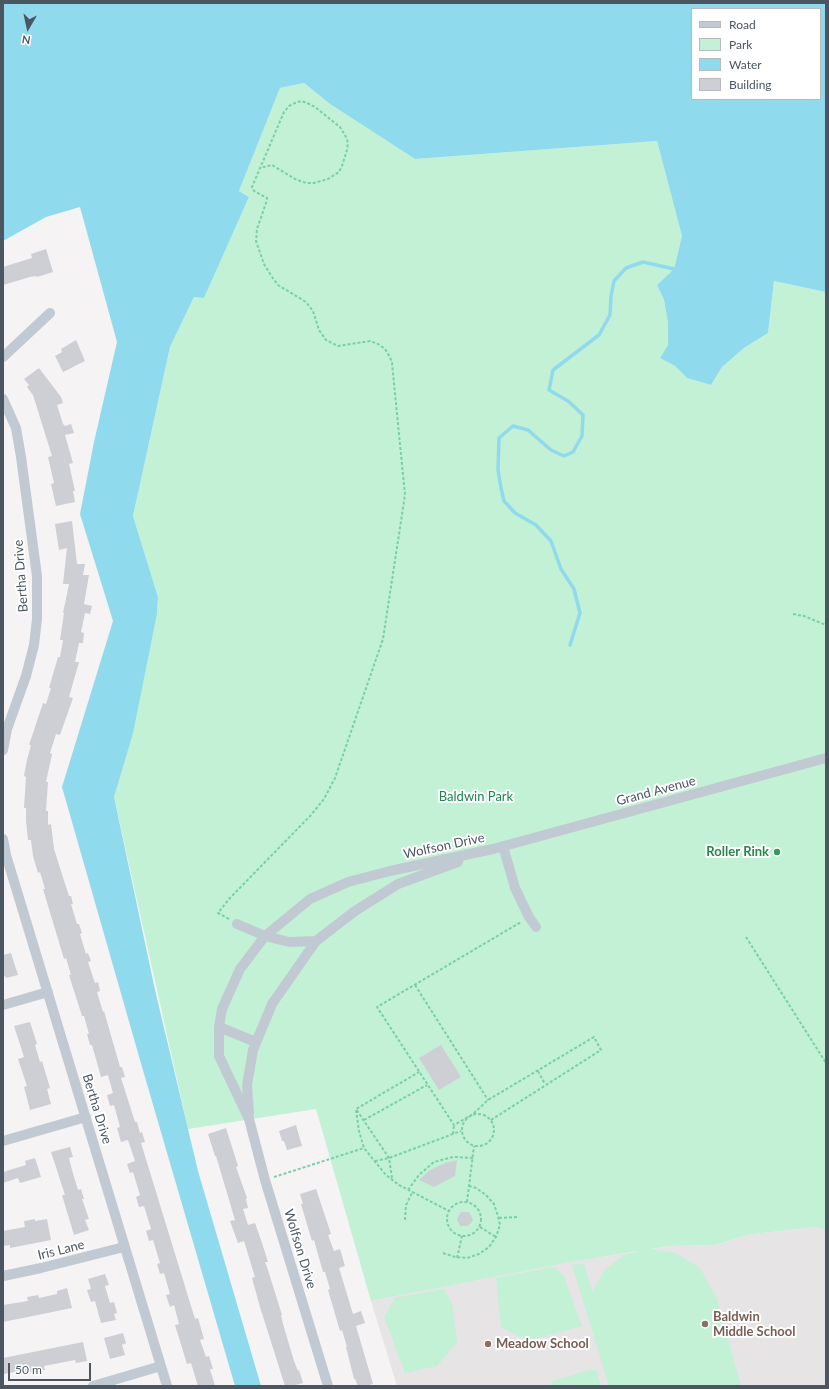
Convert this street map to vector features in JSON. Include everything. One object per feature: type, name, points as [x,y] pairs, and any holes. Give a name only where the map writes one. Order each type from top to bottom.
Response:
[{"type":"street","points":[[3,357],[50,313]]},
{"type":"street","name":"Bertha Drive","points":[[3,399],[16,428],[37,576],[37,619],[34,645],[26,676],[8,713],[3,750]]},
{"type":"street","name":"Grand Avenue","points":[[498,848],[826,758]]},
{"type":"street","name":"Bertha Drive","points":[[3,839],[6,855],[167,1386]]},
{"type":"street","points":[[498,848],[515,888],[529,917],[536,927]]},
{"type":"street","name":"Wolfson Drive","points":[[328,1386],[265,1180],[249,1119],[219,1056],[219,1027],[222,1009],[230,988],[240,969],[265,936],[310,899],[348,882],[390,871],[498,848]]},
{"type":"street","name":"Wolfson Drive","points":[[249,1119],[247,1085],[253,1050],[256,1042],[272,1004],[316,941],[355,911],[398,884],[498,848]]},
{"type":"street","points":[[237,924],[265,936],[289,942],[316,941]]},
{"type":"street","points":[[3,1004],[48,992]]},
{"type":"street","points":[[219,1027],[256,1042]]},
{"type":"street","points":[[3,1141],[86,1117]]},
{"type":"street","name":"Iris Lane","points":[[3,1276],[124,1247]]},
{"type":"street","points":[[93,1386],[161,1366]]},
{"type":"path","points":[[237,924],[218,913],[229,899],[311,815],[324,798],[335,778],[383,639],[405,495],[392,363],[390,357],[385,349],[370,341],[338,346],[326,340],[319,330],[313,312],[306,302],[278,285],[272,277],[264,264],[256,241],[257,229],[267,198],[254,191],[252,187],[260,168],[284,112],[289,106],[301,101],[315,107],[340,127],[346,137],[348,143],[342,166],[339,172],[328,179],[314,183],[306,183],[295,179],[276,166],[268,165],[260,168]]},
{"type":"path","points":[[793,614],[804,616],[826,624]]},
{"type":"path","points":[[453,1134],[454,1125],[377,1007],[529,917]]},
{"type":"path","points":[[746,936],[826,1063]]},
{"type":"path","points":[[414,985],[488,1100]]},
{"type":"path","points":[[454,1125],[473,1114],[488,1100],[594,1037],[601,1050],[545,1084],[491,1120]]},
{"type":"path","points":[[538,1070],[545,1084]]},
{"type":"path","points":[[356,1108],[419,1072]]},
{"type":"path","points":[[363,1120],[427,1085]]},
{"type":"path","points":[[356,1108],[389,1158],[392,1178]]},
{"type":"path","points":[[356,1108],[359,1131],[364,1148],[386,1175],[392,1178],[399,1185],[449,1211]]},
{"type":"path","points":[[468,1117],[464,1120],[461,1131],[465,1140],[474,1146],[485,1144],[492,1137],[494,1126],[491,1120],[483,1115],[473,1114]]},
{"type":"path","points":[[375,1161],[389,1158],[461,1131]]},
{"type":"path","points":[[467,1202],[474,1146]]},
{"type":"path","points":[[265,1180],[364,1148]]},
{"type":"path","points":[[408,1190],[419,1175],[434,1162],[453,1157],[473,1158]]},
{"type":"path","points":[[443,1253],[457,1258],[467,1258],[479,1254],[489,1247],[496,1237],[500,1225],[494,1204],[486,1195],[476,1188],[469,1186]]},
{"type":"path","points":[[405,1220],[406,1205],[412,1192]]},
{"type":"path","points":[[467,1202],[477,1207],[482,1217],[480,1227],[471,1235],[462,1236],[454,1233],[447,1223],[449,1211],[456,1204],[467,1202]]},
{"type":"path","points":[[499,1218],[520,1217]]},
{"type":"path","points":[[480,1227],[496,1237]]},
{"type":"path","points":[[457,1258],[462,1236]]},
{"type":"shaded area","name":"Baldwin Middle School","points":[[814,1227],[826,1230],[826,1386],[397,1386],[371,1301],[570,1262],[670,1246],[716,1245],[746,1235]]},
{"type":"green space","name":"Baldwin Park","points":[[304,83],[330,104],[415,159],[657,141],[682,236],[674,269],[657,285],[664,300],[668,323],[668,345],[660,358],[675,366],[687,378],[711,385],[722,367],[744,348],[768,333],[774,281],[826,292],[826,1230],[814,1227],[746,1235],[716,1245],[670,1246],[651,1249],[676,1253],[700,1268],[717,1299],[741,1386],[609,1386],[572,1265],[584,1264],[592,1292],[604,1271],[622,1256],[637,1251],[566,1263],[371,1301],[316,1109],[188,1129],[114,797],[137,710],[157,614],[158,597],[133,516],[170,347],[194,297],[204,298],[249,197],[239,191],[280,88]]},
{"type":"green space","points":[[554,1267],[564,1276],[582,1326],[527,1341],[501,1327],[496,1278]]},
{"type":"green space","points":[[444,1289],[452,1303],[457,1342],[437,1366],[405,1373],[384,1317],[395,1298]]},
{"type":"green space","points":[[596,1369],[601,1386],[549,1386],[553,1381]]},
{"type":"water","points":[[3,3],[826,3],[826,292],[774,281],[768,333],[744,348],[722,367],[711,385],[687,378],[675,366],[660,358],[668,345],[668,323],[664,300],[657,285],[674,269],[682,236],[657,141],[415,159],[330,104],[304,83],[280,88],[239,191],[249,197],[204,298],[194,297],[170,347],[133,516],[158,597],[157,614],[133,733],[114,797],[155,990],[198,1171],[261,1386],[235,1386],[62,787],[113,621],[80,514],[94,442],[117,342],[80,207],[46,217],[3,241]]},
{"type":"building","points":[[46,249],[53,272],[3,285],[3,267],[32,258],[31,254]]},
{"type":"building","points":[[76,340],[85,361],[63,372],[55,356],[62,352],[61,349]]},
{"type":"building","points":[[39,368],[61,397],[63,403],[57,405],[63,424],[65,426],[71,424],[74,433],[65,435],[73,463],[69,464],[75,491],[73,491],[75,502],[56,506],[51,484],[54,483],[48,457],[52,456],[33,395],[27,387],[29,385],[24,379]]},
{"type":"building","points":[[72,521],[77,564],[85,564],[83,575],[89,575],[84,604],[92,606],[90,614],[85,613],[81,632],[84,633],[83,643],[79,643],[75,662],[79,662],[69,697],[73,698],[60,735],[56,734],[50,753],[52,754],[46,782],[48,782],[46,811],[48,811],[48,825],[51,824],[54,849],[69,896],[71,896],[73,904],[71,904],[77,924],[79,924],[82,933],[80,934],[86,954],[88,953],[91,961],[88,962],[95,983],[98,982],[100,991],[97,992],[120,1067],[122,1067],[125,1077],[121,1078],[135,1122],[137,1122],[140,1133],[142,1132],[145,1142],[141,1143],[195,1319],[198,1318],[204,1339],[200,1340],[206,1357],[209,1356],[213,1369],[210,1369],[215,1386],[198,1386],[191,1363],[187,1364],[175,1325],[179,1324],[174,1305],[170,1307],[166,1295],[170,1294],[164,1273],[160,1274],[157,1264],[160,1263],[153,1240],[149,1241],[146,1231],[151,1229],[144,1206],[139,1207],[136,1197],[140,1195],[133,1172],[130,1173],[127,1164],[135,1161],[128,1140],[121,1142],[117,1128],[120,1127],[114,1105],[110,1106],[107,1095],[113,1093],[108,1075],[101,1077],[92,1045],[90,1045],[87,1034],[89,1034],[84,1016],[82,1016],[69,975],[71,975],[66,958],[64,959],[43,889],[45,889],[40,872],[38,873],[33,856],[31,840],[28,840],[26,808],[24,808],[26,777],[24,776],[31,745],[29,745],[43,703],[46,704],[58,657],[60,657],[63,640],[60,640],[63,613],[69,584],[63,584],[67,548],[59,550],[55,524]]},
{"type":"building","points":[[11,953],[18,975],[6,978],[5,976],[3,977],[3,955]]},
{"type":"building","points":[[30,1022],[37,1044],[35,1045],[40,1062],[42,1061],[50,1088],[47,1089],[51,1104],[30,1110],[24,1087],[27,1086],[18,1059],[24,1057],[14,1026]]},
{"type":"building","points":[[441,1045],[461,1077],[439,1090],[419,1058]]},
{"type":"building","points":[[296,1125],[302,1146],[287,1150],[279,1131]]},
{"type":"building","points":[[226,1128],[238,1166],[236,1167],[247,1198],[248,1208],[243,1209],[248,1225],[255,1223],[262,1243],[268,1262],[265,1262],[282,1315],[283,1324],[294,1361],[298,1371],[299,1370],[303,1383],[285,1386],[260,1307],[252,1278],[255,1277],[244,1241],[238,1243],[230,1221],[235,1220],[208,1134]]},
{"type":"building","points":[[70,1147],[73,1157],[69,1158],[72,1170],[78,1190],[81,1189],[84,1199],[82,1199],[89,1219],[85,1220],[89,1230],[74,1235],[62,1195],[65,1195],[51,1152]]},
{"type":"building","points":[[35,1158],[41,1177],[20,1183],[18,1178],[3,1183],[3,1172],[26,1165],[25,1161]]},
{"type":"building","points":[[457,1160],[455,1176],[434,1187],[419,1180],[430,1170],[445,1163]]},
{"type":"building","points":[[316,1189],[331,1234],[328,1235],[334,1251],[340,1249],[345,1266],[339,1268],[353,1314],[361,1311],[365,1323],[356,1326],[373,1384],[358,1386],[354,1379],[347,1347],[342,1330],[340,1331],[328,1290],[330,1289],[325,1272],[323,1272],[314,1240],[312,1241],[301,1204],[303,1204],[300,1194]]},
{"type":"building","points":[[461,1212],[469,1212],[473,1220],[468,1226],[460,1226],[457,1219]]},
{"type":"building","points":[[35,1219],[35,1221],[47,1219],[51,1240],[10,1248],[10,1245],[3,1246],[3,1231],[25,1227],[24,1221]]},
{"type":"building","points":[[105,1274],[109,1285],[105,1286],[110,1303],[114,1302],[117,1313],[114,1314],[116,1320],[101,1323],[95,1301],[91,1302],[87,1290],[91,1289],[88,1279]]},
{"type":"building","points":[[67,1288],[72,1308],[3,1322],[3,1305],[28,1301],[27,1297],[38,1295],[39,1298],[57,1294],[57,1291]]},
{"type":"building","points":[[123,1333],[126,1343],[122,1345],[125,1355],[110,1359],[104,1338]]},
{"type":"building","points":[[83,1342],[87,1361],[76,1363],[75,1360],[44,1366],[45,1370],[16,1375],[15,1372],[4,1374],[3,1358]]},
{"type":"waterway","points":[[570,645],[580,613],[574,589],[561,569],[551,541],[536,525],[515,513],[504,501],[498,470],[499,438],[513,426],[528,430],[551,450],[564,456],[573,452],[582,436],[583,415],[568,401],[549,390],[553,370],[599,335],[610,315],[611,296],[614,281],[626,268],[643,262],[674,269]]},
{"type":"place","name":"Roller Rink","points":[[777,852]]},
{"type":"place","name":"Baldwin Middle School","points":[[705,1324]]},
{"type":"place","name":"Meadow School","points":[[488,1344]]}]
